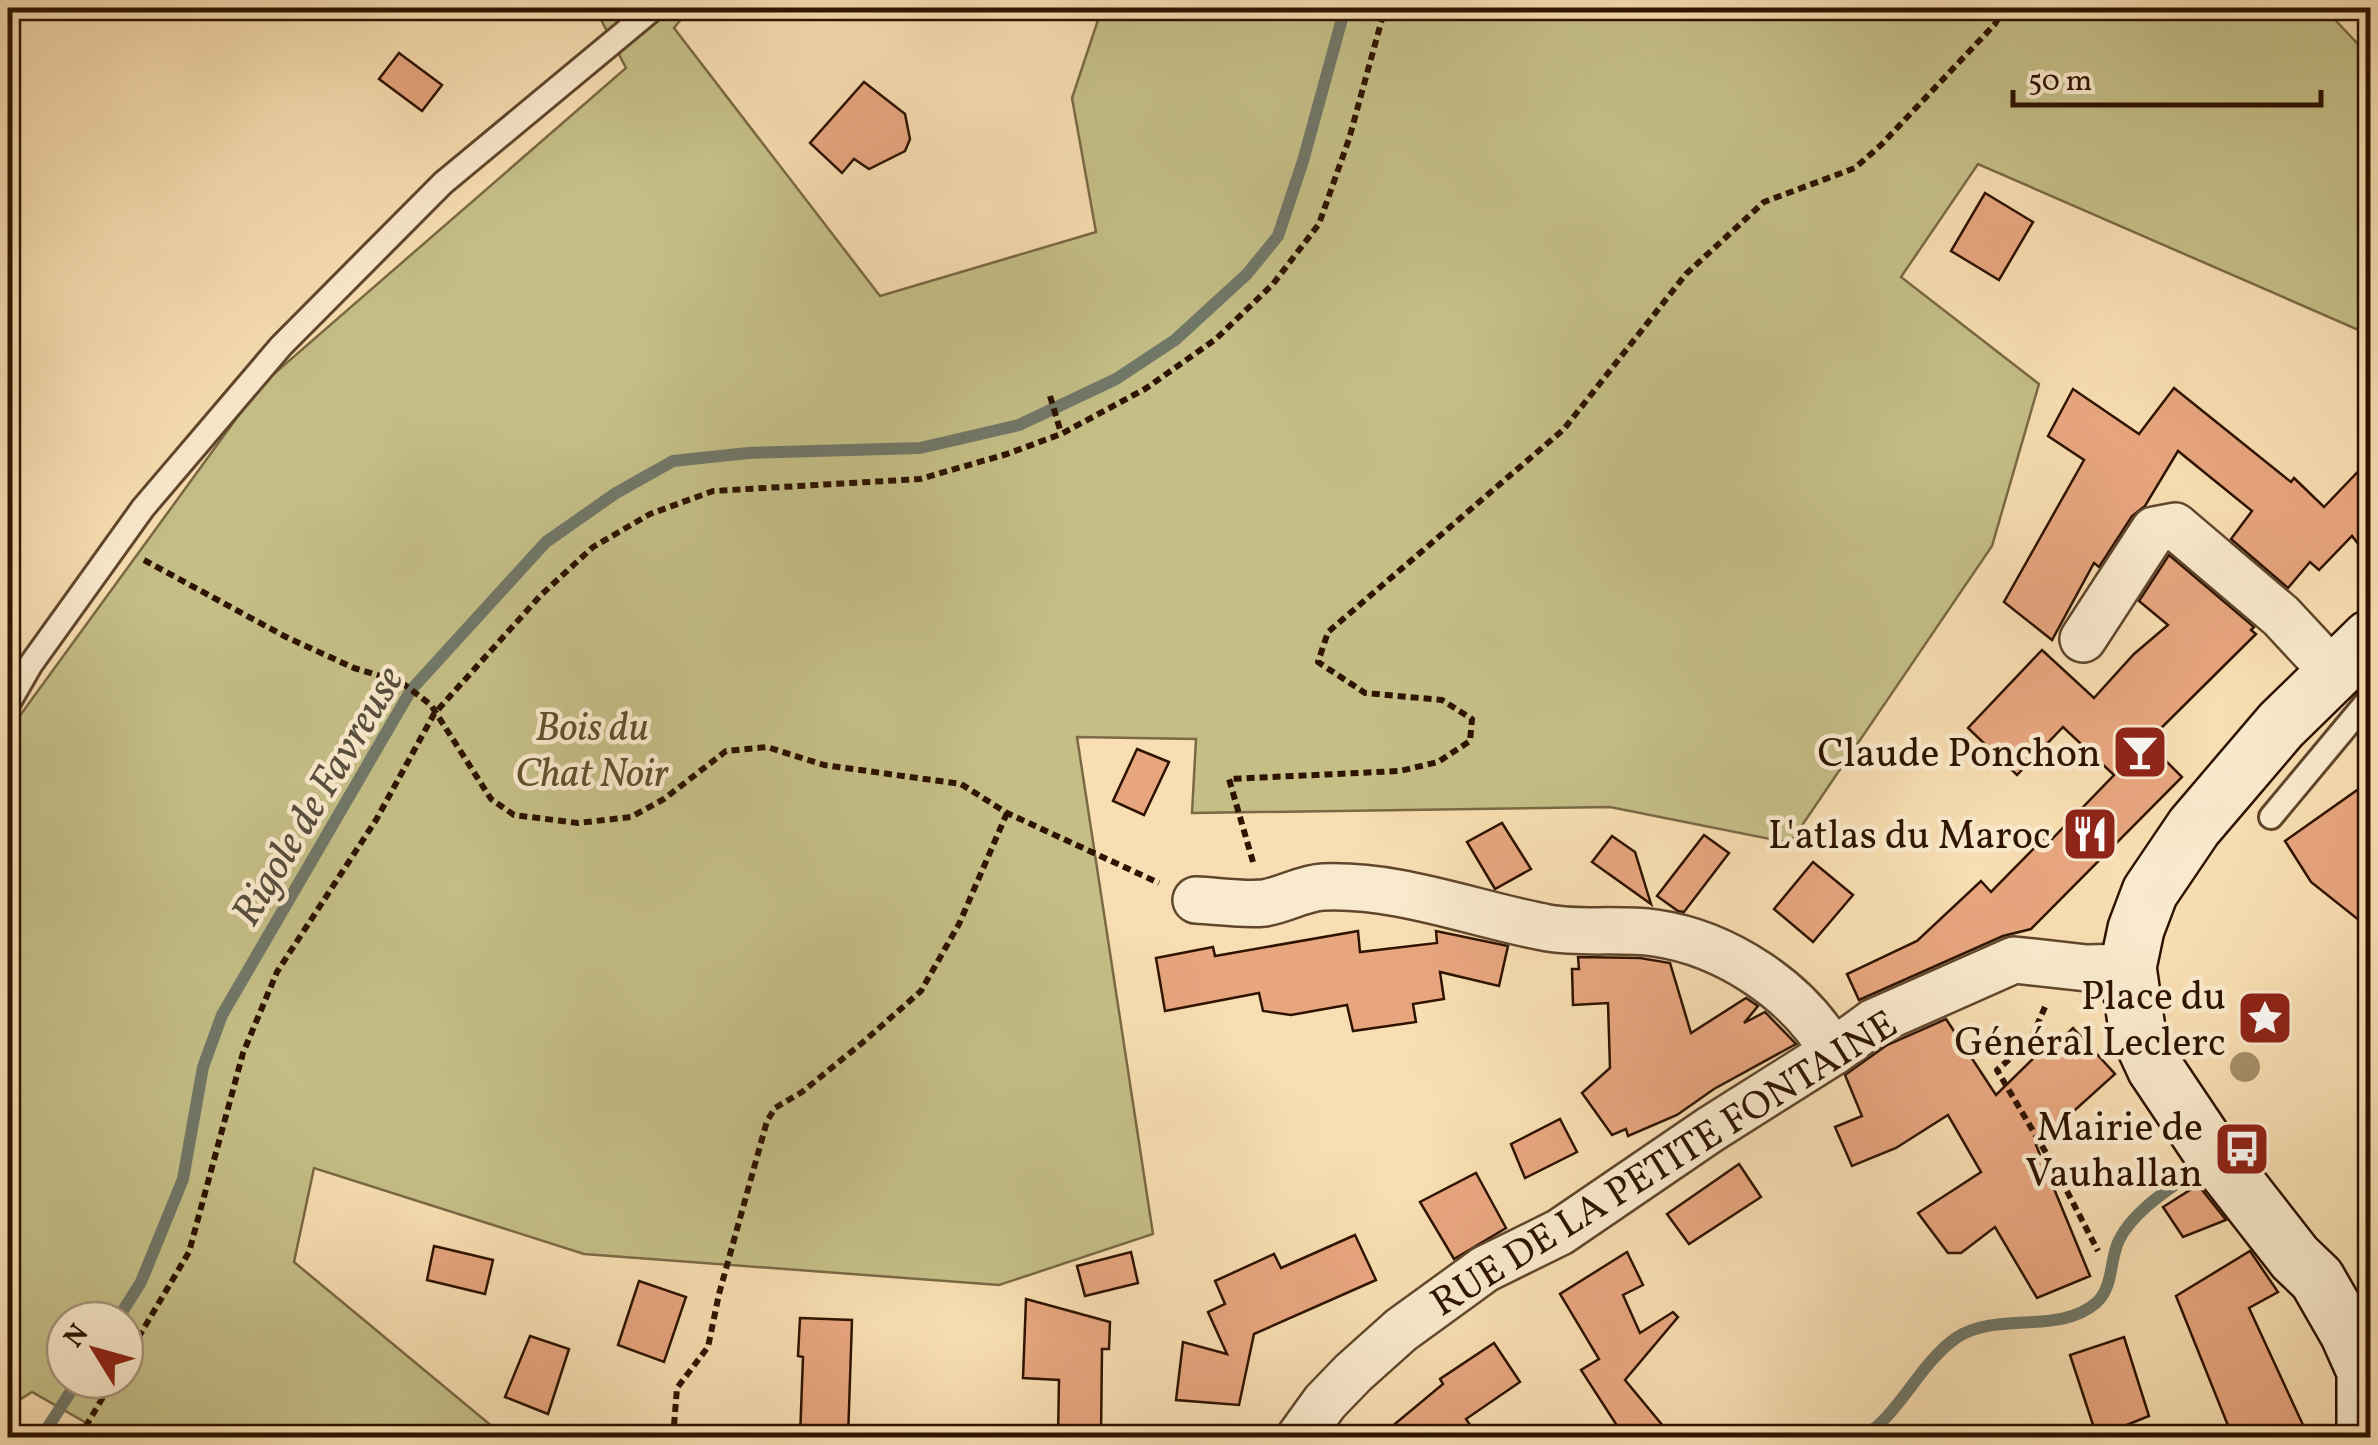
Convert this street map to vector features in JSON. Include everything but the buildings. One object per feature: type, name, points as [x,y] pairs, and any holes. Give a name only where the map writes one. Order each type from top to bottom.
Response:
[{"type":"main road","points":[[2358,670],[2281,725],[2194,827],[2150,892],[2128,966],[2137,1028],[2155,1068],[2206,1144],[2295,1258],[2317,1279],[2368,1373],[2365,1438]]},
{"type":"street","points":[[2083,639],[2154,530],[2174,526],[2281,616],[2358,670]]},
{"type":"street","points":[[1196,900],[1265,902],[1319,887],[1365,888],[1550,928],[1652,933],[1680,939],[1763,977],[1818,1026],[1833,1052]]},
{"type":"street","name":"RUE DE LA PETITE FONTAINE","points":[[1299,1438],[1325,1402],[1377,1352],[1485,1269],[1560,1232],[1874,1022],[2014,960],[2088,968],[2128,966]]},
{"type":"lane","points":[[8,704],[31,664],[143,508],[280,346],[430,197],[654,8]]},
{"type":"lane","points":[[2271,818],[2358,670]]},
{"type":"path","points":[[145,1326],[188,1252],[243,1054],[276,972],[376,820],[434,714],[541,596],[593,547],[650,514],[713,492],[920,479],[1062,434],[1146,389],[1216,339],[1273,284],[1319,224],[1349,138],[1386,8]]},
{"type":"path","points":[[1265,902],[1229,779],[1400,771],[1438,762],[1470,741],[1472,718],[1442,700],[1365,693],[1318,662],[1328,632],[1564,429],[1686,274],[1764,202],[1855,168],[1996,24],[2004,8]]},
{"type":"path","points":[[1050,396],[1062,434]]},
{"type":"path","points":[[122,538],[136,555],[156,568],[286,637],[354,668],[402,682],[422,696],[490,799],[514,815],[578,824],[631,816],[664,799],[726,751],[766,747],[824,765],[961,784],[1008,812],[1196,900]]},
{"type":"path","points":[[673,1438],[677,1388],[708,1348],[766,1121],[775,1108],[848,1056],[920,991],[967,907],[1008,812]]},
{"type":"path","points":[[2064,963],[2030,1041],[1997,1070],[2098,1251]]},
{"type":"path","points":[[79,1438],[101,1400]]},
{"type":"green space","name":"Bois du Chat Noir","points":[[595,8],[690,8],[674,28],[880,296],[1096,232],[1072,98],[1102,8],[2324,8],[2370,57],[2370,335],[1978,164],[1901,277],[2039,384],[1992,546],[1790,843],[1610,807],[1192,813],[1196,739],[1077,737],[1153,1234],[999,1285],[584,1254],[314,1168],[294,1262],[505,1437],[111,1437],[46,1400],[145,1400],[145,1300],[45,1300],[45,1399],[32,1392],[8,1407],[8,732],[260,386],[626,68]]},
{"type":"waterway","name":"Rigole de Favreuse","points":[[130,1300],[141,1282],[183,1179],[203,1067],[222,1015],[411,690],[546,542],[616,493],[673,461],[748,453],[920,448],[1019,425],[1116,379],[1175,340],[1247,274],[1278,236],[1345,8]]},
{"type":"waterway","points":[[1861,1438],[1886,1417],[1956,1338],[1990,1326],[2064,1318],[2096,1303],[2109,1282],[2116,1248],[2125,1230],[2151,1203],[2192,1173]]},
{"type":"waterway","name":"Rigole de Favreuse","points":[[41,1438],[65,1400]]},
{"type":"place","name":"Claude Ponchon","points":[[2140,752]]},
{"type":"place","name":"L'atlas du Maroc","points":[[2090,834]]},
{"type":"place","name":"Place du Général Leclerc","points":[[2265,1018]]},
{"type":"place","name":"Mairie de Vauhallan","points":[[2242,1149]]}]
